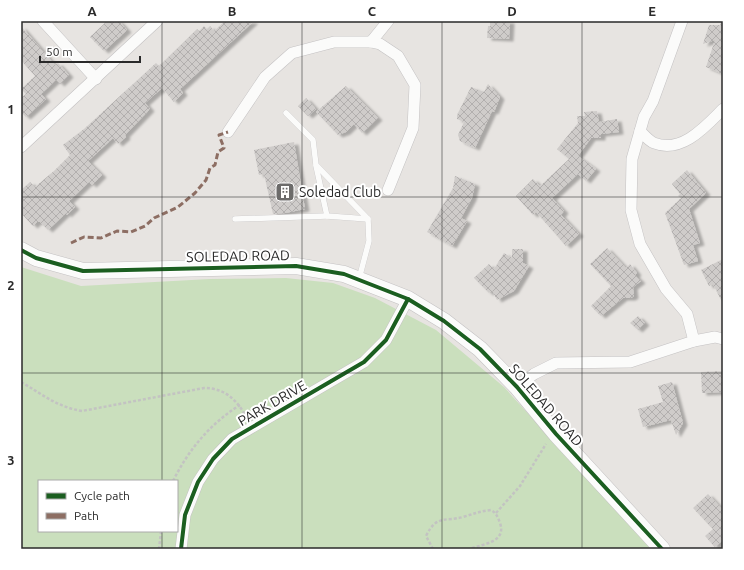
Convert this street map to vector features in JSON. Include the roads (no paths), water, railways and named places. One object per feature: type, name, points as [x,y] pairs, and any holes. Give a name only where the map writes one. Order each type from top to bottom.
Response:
[{"type":"street","points":[[43,21],[96,79]]},
{"type":"street","points":[[21,146],[96,79],[157,21]]},
{"type":"street","points":[[371,42],[388,21]]},
{"type":"street","points":[[682,21],[653,101],[644,117],[632,159],[631,210],[640,244],[666,289],[687,314],[694,341]]},
{"type":"street","points":[[228,132],[265,77],[292,53],[334,42],[371,42],[380,44],[398,56],[415,85],[413,128],[388,190]]},
{"type":"street","points":[[640,131],[654,143],[672,146],[679,144],[711,122],[723,109]]},
{"type":"street","name":"SOLEDAD ROAD","points":[[21,250],[36,258],[83,271],[296,266],[344,274],[408,299],[444,320],[480,349],[517,387],[556,434],[662,549]]},
{"type":"street","name":"PARK DRIVE","points":[[181,549],[185,515],[198,482],[213,459],[232,439],[364,362],[386,340],[408,299]]},
{"type":"street","points":[[517,387],[534,374],[556,364],[630,362],[694,341],[715,337],[723,339]]},
{"type":"lane","points":[[286,113],[313,140],[316,165],[327,216]]},
{"type":"lane","points":[[316,165],[368,219],[369,241],[359,280]]},
{"type":"lane","points":[[235,219],[327,216],[368,219]]},
{"type":"place","name":"Soledad Club","points":[[285,192]]}]
